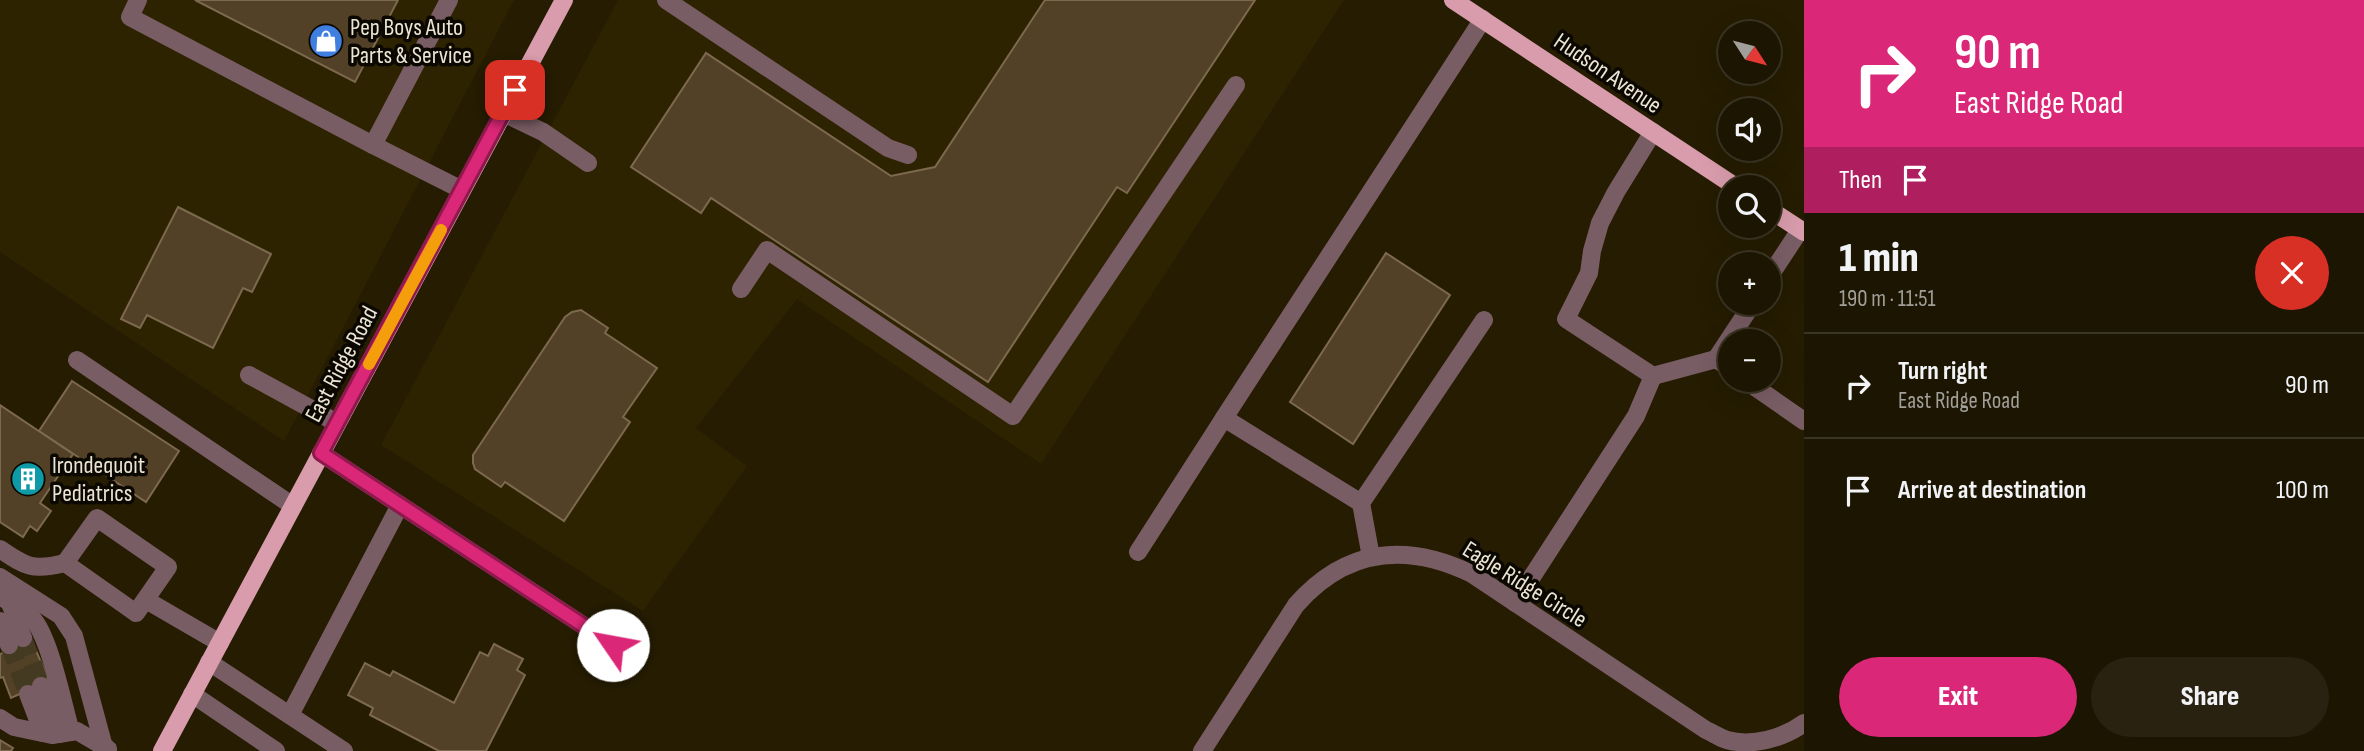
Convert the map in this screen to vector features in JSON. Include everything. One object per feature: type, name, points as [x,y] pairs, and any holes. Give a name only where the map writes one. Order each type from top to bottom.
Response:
[{"type":"main road","name":"East Ridge Road","points":[[162,751],[564,0]]},
{"type":"main road","name":"Hudson Avenue","points":[[1453,0],[1718,175]]},
{"type":"main road","points":[[1781,217],[1802,231]]},
{"type":"street","points":[[138,0],[130,17],[462,190]]},
{"type":"street","points":[[373,145],[449,0]]},
{"type":"street","points":[[666,0],[888,148],[908,155]]},
{"type":"street","points":[[1138,552],[1483,19]]},
{"type":"street","points":[[741,289],[767,250],[1013,416],[1236,85]]},
{"type":"street","points":[[503,113],[543,132],[588,163]]},
{"type":"street","points":[[1653,132],[1600,223],[1589,274],[1566,319],[1653,376],[1718,365]]},
{"type":"street","points":[[1781,260],[1802,231]]},
{"type":"street","points":[[1371,557],[1361,503],[1484,320]]},
{"type":"street","points":[[77,360],[293,506]]},
{"type":"street","points":[[249,375],[337,423]]},
{"type":"street","points":[[1515,603],[1636,416],[1653,376]]},
{"type":"street","points":[[1762,392],[1804,421]]},
{"type":"street","points":[[1224,418],[1361,503]]},
{"type":"street","points":[[321,453],[613,645]]},
{"type":"street","points":[[290,715],[400,505]]},
{"type":"street","points":[[0,549],[22,564],[43,569],[65,563],[97,518],[168,567],[136,613],[65,563]]},
{"type":"street","name":"Eagle Ridge Circle","points":[[1202,751],[1296,605],[1312,587],[1349,564],[1371,557],[1395,554],[1435,559],[1472,575],[1706,730],[1726,740],[1747,743],[1768,740],[1797,729],[1804,723]]},
{"type":"street","points":[[0,577],[61,616],[68,625],[74,636],[108,749]]},
{"type":"street","points":[[5,600],[31,617],[38,626],[58,681],[57,733]]},
{"type":"street","points":[[0,621],[16,642],[5,600]]},
{"type":"street","points":[[146,600],[220,643]]},
{"type":"street","points":[[209,662],[344,751]]},
{"type":"street","points":[[34,690],[57,733]]},
{"type":"street","points":[[192,694],[276,751]]},
{"type":"street","points":[[2,716],[14,727],[57,733],[77,731],[108,749]]},
{"type":"shaded area","points":[[0,0],[514,0],[284,441],[0,252]]},
{"type":"shaded area","points":[[618,0],[1344,0],[1041,464],[797,299],[696,428],[747,466],[643,611],[381,445]]},
{"type":"building","name":"Pep Boys Auto Parts & Service","points":[[195,0],[398,0],[355,82]]},
{"type":"building","points":[[1045,0],[1255,0],[1127,193],[1117,187],[988,382],[711,198],[701,213],[631,167],[706,53],[891,176],[935,167]]},
{"type":"building","points":[[178,207],[271,254],[252,292],[243,288],[213,348],[147,315],[140,328],[121,319]]},
{"type":"building","points":[[1386,253],[1450,295],[1353,444],[1290,402]]},
{"type":"building","points":[[581,310],[608,328],[605,333],[657,368],[623,417],[630,422],[564,521],[505,482],[501,487],[475,469],[473,455],[565,317]]},
{"type":"building","points":[[72,381],[179,451],[146,502],[39,431]]},
{"type":"building","name":"Irondequoit Pediatrics","points":[[0,405],[73,454],[40,503],[51,511],[37,531],[30,526],[23,537],[0,522]]},
{"type":"building","points":[[32,641],[49,681],[11,698],[3,677],[0,678],[0,654]]},
{"type":"building","points":[[494,644],[523,659],[517,670],[525,675],[486,751],[439,751],[370,715],[373,708],[348,695],[365,663],[390,676],[393,671],[454,703],[480,652],[488,656]]},
{"type":"building","points":[[0,740],[13,748],[11,751],[0,751]]},
{"type":"tunnel","points":[[23,638],[41,686]]},
{"type":"tunnel","points":[[9,645],[28,694]]},
{"type":"slow traffic","points":[[369,364],[441,230]]},
{"type":"place","name":"Pep Boys Auto Parts & Service","points":[[326,41]]},
{"type":"place","name":"Irondequoit Pediatrics","points":[[28,479]]},
{"type":"route","points":[[515,90],[321,453],[613,645]]}]
